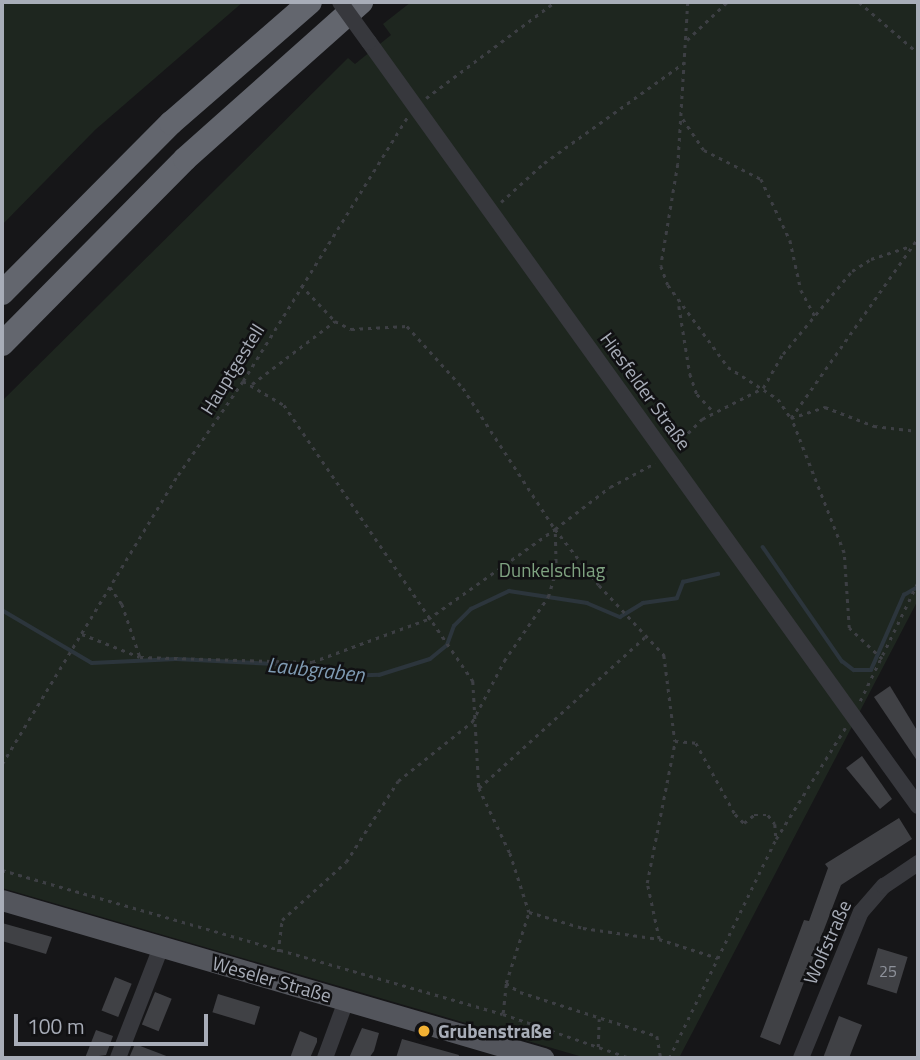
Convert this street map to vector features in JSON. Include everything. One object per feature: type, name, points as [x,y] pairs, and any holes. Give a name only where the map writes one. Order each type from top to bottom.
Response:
[{"type":"highway","points":[[253,49],[268,18],[286,2]]},
{"type":"highway","points":[[2,293],[171,123],[310,2]]},
{"type":"highway","points":[[2,344],[185,159],[361,2]]},
{"type":"main road","name":"Weseler Straße","points":[[2,900],[542,1058]]},
{"type":"street","name":"Hiesfelder Straße","points":[[340,2],[918,806]]},
{"type":"street","name":"Wolfstraße","points":[[802,1058],[861,912],[884,886],[918,863]]},
{"type":"street","points":[[118,1058],[161,947]]},
{"type":"street","points":[[325,1058],[346,1001]]},
{"type":"path","name":"Hauptgestell","points":[[2,764],[110,587],[416,108],[555,2]]},
{"type":"path","points":[[688,2],[683,119],[661,266],[678,303],[728,368],[749,384],[763,388],[778,399],[792,418],[844,553],[849,628],[881,659]]},
{"type":"path","points":[[686,41],[727,2]]},
{"type":"path","points":[[859,2],[918,53]]},
{"type":"path","points":[[490,211],[544,163],[685,62]]},
{"type":"path","points":[[683,119],[704,149],[761,178],[790,240],[801,290],[817,318]]},
{"type":"path","points":[[792,418],[918,238]]},
{"type":"path","points":[[82,634],[140,657],[312,662],[428,619],[610,487],[666,455],[702,419],[763,388],[783,354],[817,318],[825,299],[852,271],[871,259],[911,246]]},
{"type":"path","points":[[301,285],[335,321],[351,329],[407,326],[463,388],[555,529],[664,655],[675,741],[647,883],[659,939]]},
{"type":"path","points":[[678,303],[690,374],[697,394],[714,412]]},
{"type":"path","points":[[252,384],[335,321]]},
{"type":"path","points":[[243,381],[284,405],[473,681],[472,722],[479,788],[510,853],[529,912],[506,983],[503,1014]]},
{"type":"path","points":[[792,418],[825,407],[874,426],[918,431]]},
{"type":"path","points":[[278,952],[282,920],[346,862],[398,780],[472,722],[504,660],[548,597],[556,571],[555,529]]},
{"type":"path","points":[[669,1058],[776,839],[854,714],[918,582]]},
{"type":"path","points":[[110,587],[122,604],[140,657]]},
{"type":"path","points":[[479,788],[645,636]]},
{"type":"path","points":[[675,741],[696,743],[735,814],[744,822],[768,815],[775,824],[776,839]]},
{"type":"path","points":[[2,870],[278,952],[503,1014],[630,1058]]},
{"type":"path","points":[[529,912],[583,928],[659,939],[718,958]]},
{"type":"path","points":[[506,983],[599,1019],[657,1036],[661,1058]]},
{"type":"path","points":[[598,1047],[599,1019]]},
{"type":"path","points":[[611,1058],[612,1052]]},
{"type":"green space","points":[[2,2],[243,2],[95,130],[2,225]]},
{"type":"green space","name":"Dunkelschlag","points":[[411,2],[918,2],[918,600],[679,1058],[586,1058],[2,888],[2,401],[348,58],[355,64],[391,35],[383,24]]},
{"type":"building","points":[[890,686],[918,732],[918,762],[874,697]]},
{"type":"building","points":[[862,756],[892,799],[880,809],[846,768]]},
{"type":"building","points":[[899,818],[912,839],[841,885],[780,1045],[760,1037],[804,920],[809,921],[828,868],[825,864]]},
{"type":"building","points":[[2,923],[52,937],[46,954],[2,941]]},
{"type":"building","points":[[878,948],[908,957],[897,993],[867,984]]},
{"type":"building","points":[[115,977],[132,984],[118,1017],[102,1010]]},
{"type":"building","points":[[155,992],[172,999],[159,1031],[142,1024]]},
{"type":"building","points":[[218,994],[260,1007],[255,1025],[212,1012]]},
{"type":"building","points":[[839,1016],[862,1025],[849,1058],[823,1058]]},
{"type":"building","points":[[362,1028],[379,1033],[374,1051],[369,1058],[349,1058]]},
{"type":"building","points":[[96,1030],[113,1036],[106,1055],[85,1058]]},
{"type":"building","points":[[300,1031],[317,1038],[317,1042],[310,1058],[290,1058]]},
{"type":"building","points":[[402,1039],[459,1055],[458,1058],[396,1058]]},
{"type":"building","points":[[135,1044],[169,1057],[169,1058],[129,1058]]},
{"type":"waterway","name":"Laubgraben","points":[[763,547],[842,661],[854,670],[871,670],[904,595],[918,587]]},
{"type":"waterway","name":"Laubgraben","points":[[2,610],[92,663],[176,659],[276,664],[343,676],[379,675],[430,659],[447,645],[454,626],[471,609],[509,591],[587,603],[620,617],[643,603],[677,598],[683,582],[718,574]]},
{"type":"place","name":"Grubenstraße","points":[[424,1031]]}]
